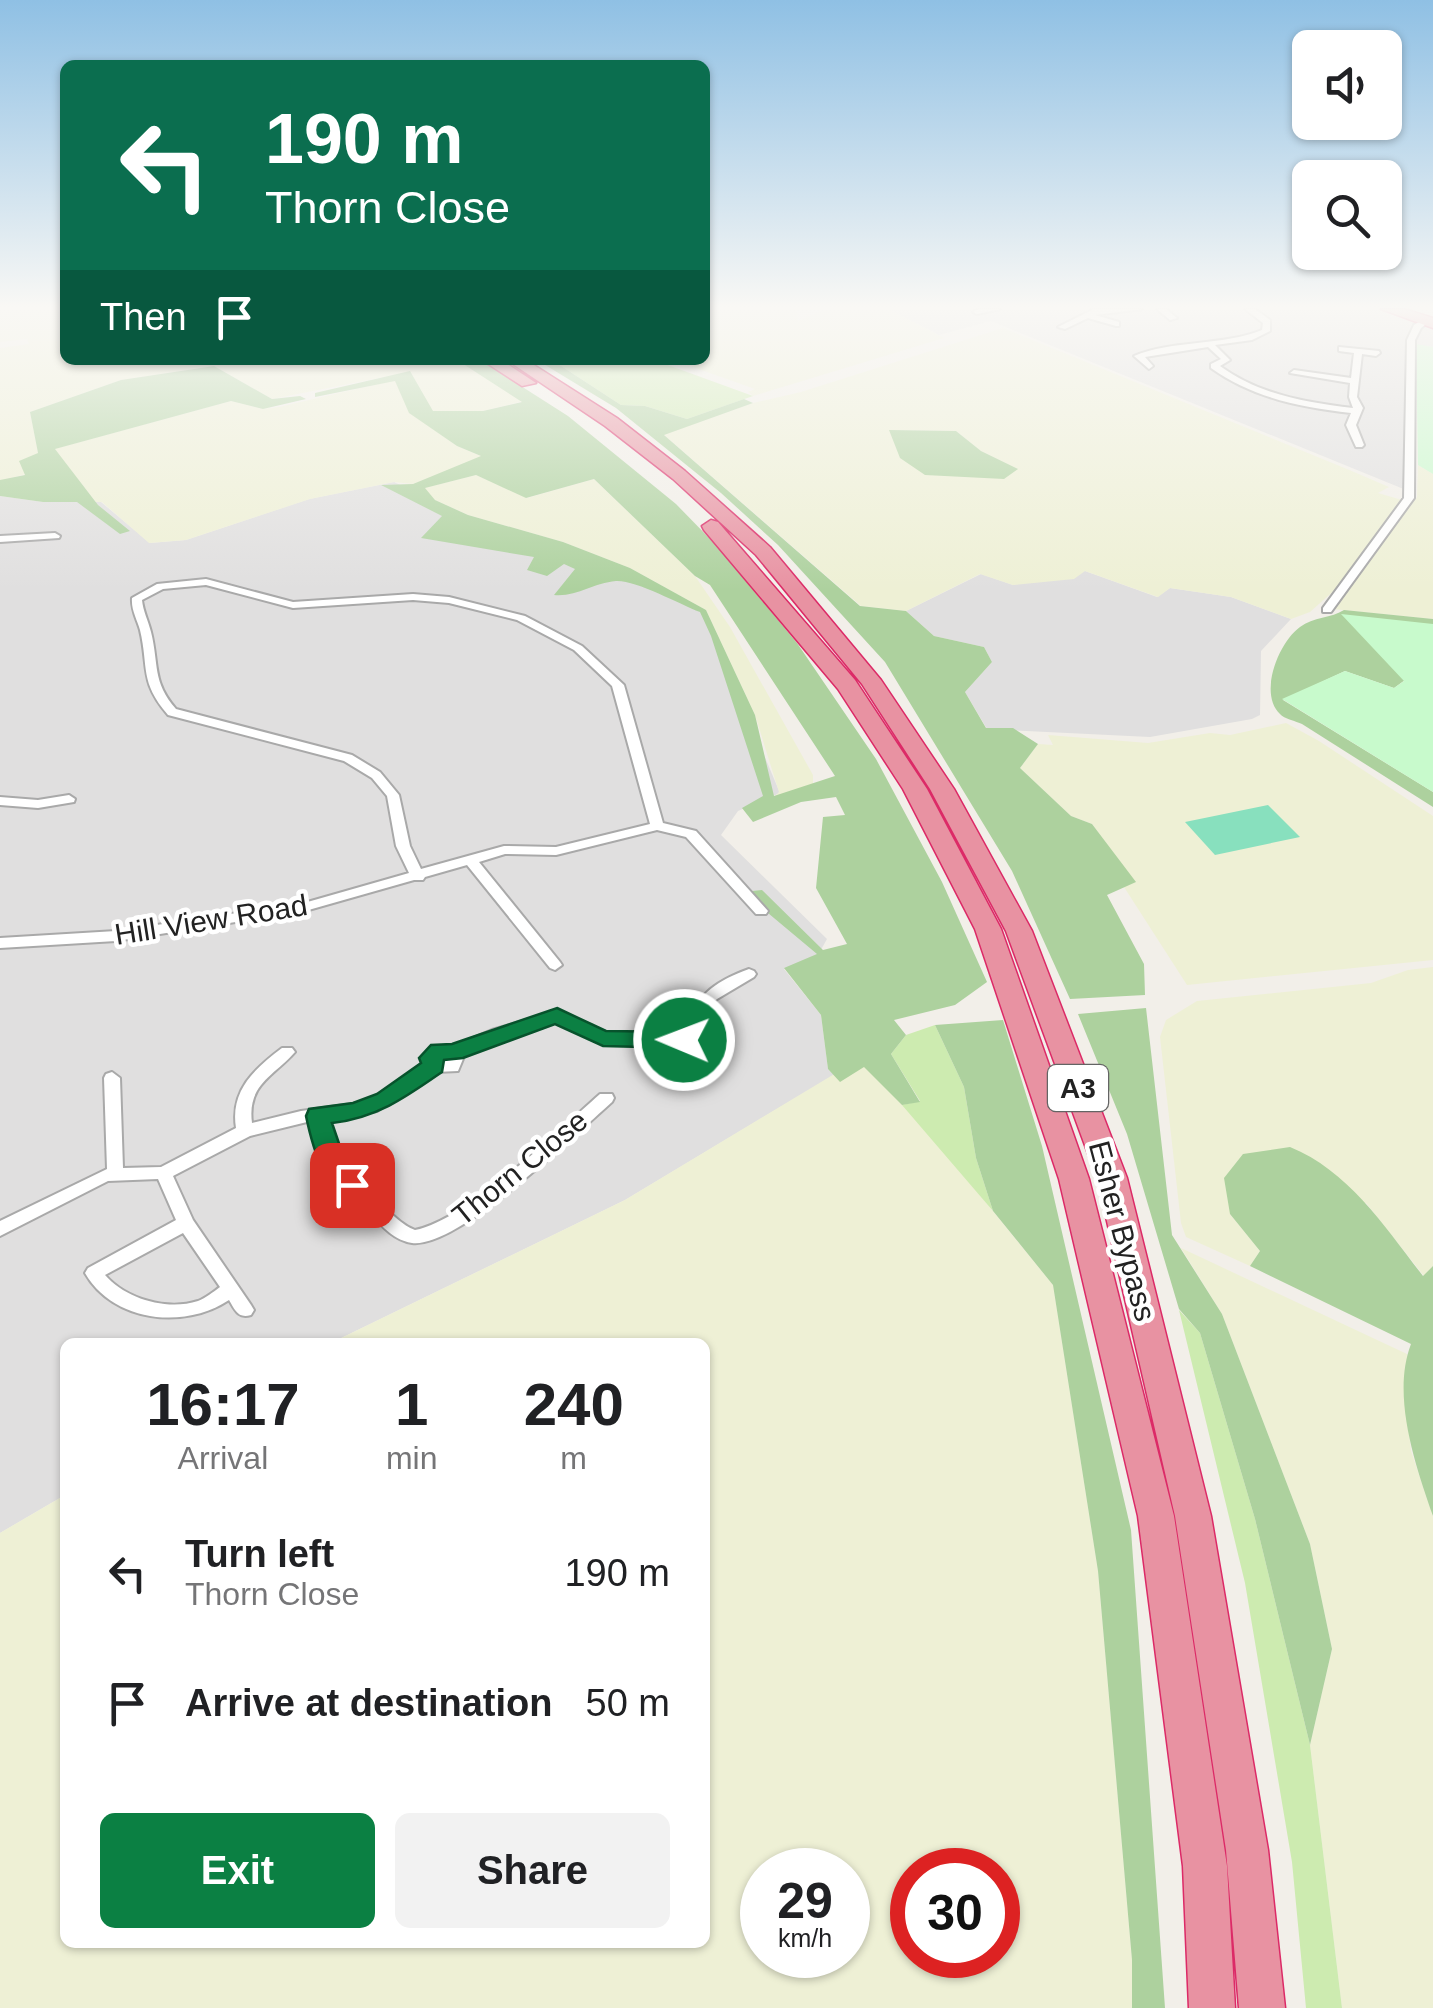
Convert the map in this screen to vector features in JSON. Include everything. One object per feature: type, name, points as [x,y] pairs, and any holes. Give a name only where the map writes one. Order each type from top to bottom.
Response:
[{"type":"highway","name":"Esher Bypass","points":[[558,403],[666,483],[728,542],[848,685],[915,788],[988,929],[1074,1180],[1156,1516],[1184,1696],[1204,1866],[1212,2008]]},
{"type":"highway","name":"Esher Bypass","points":[[580,403],[679,475],[763,551],[870,680],[942,790],[1019,930],[1112,1178],[1193,1516],[1247,1850],[1262,2008]]},
{"type":"street","points":[[1265,407],[1273,403]]},
{"type":"street","points":[[1302,403],[1354,411]]},
{"type":"street","points":[[1337,438],[1358,442],[1351,425],[1356,403]]},
{"type":"street","points":[[1327,610],[1409,498],[1411,403]]},
{"type":"street","points":[[0,539],[55,536]]},
{"type":"street","points":[[418,877],[403,846],[393,795],[376,775],[348,758],[172,712],[160,700],[148,676],[146,633],[137,598],[161,586],[185,582],[206,582],[294,605],[413,597],[484,606],[550,631],[578,648],[618,685],[657,826],[691,834],[761,911]]},
{"type":"street","points":[[0,801],[38,804],[69,800]]},
{"type":"street","name":"Hill View Road","points":[[0,942],[116,936],[305,907],[504,850],[556,852],[657,826]]},
{"type":"street","points":[[471,861],[554,965]]},
{"type":"street","points":[[0,1228],[94,1179],[115,1173],[164,1174],[245,1131],[371,1107],[433,1066],[434,1054],[444,1050],[455,1052],[557,1016],[603,1038],[684,1040],[698,1009],[712,995],[749,974]]},
{"type":"street","points":[[245,1131],[241,1118],[250,1085],[287,1052]]},
{"type":"street","points":[[112,1078],[115,1173]]},
{"type":"street","name":"Thorn Close","points":[[318,1116],[324,1146],[337,1170],[402,1233],[418,1238],[454,1224],[606,1098]]},
{"type":"street","points":[[164,1174],[186,1222],[245,1310]]},
{"type":"street","points":[[186,1222],[94,1273],[100,1285],[139,1306],[158,1310],[197,1308],[230,1290]]},
{"type":"shaded area","points":[[1192,403],[1406,403],[1406,490]]},
{"type":"shaded area","points":[[394,482],[457,513],[703,610],[780,793],[738,811],[721,835],[827,939],[818,955],[784,969],[821,1015],[828,1069],[834,1075],[625,1200],[341,1338],[60,1338],[60,1498],[0,1533],[0,496],[43,502],[101,502],[150,543],[186,540],[309,499]]},
{"type":"shaded area","points":[[1085,571],[1157,597],[1170,588],[1231,597],[1291,619],[1261,651],[1260,715],[1150,737],[987,729],[965,692],[992,662],[984,647],[934,636],[906,611],[981,574],[1013,585]]},
{"type":"green space","points":[[0,403],[56,403],[30,412],[38,453],[26,474],[0,480]]},
{"type":"green space","points":[[56,403],[225,403],[55,449],[98,505],[130,531],[120,534],[77,502],[0,496],[0,480],[25,475],[19,461],[38,453],[30,412]]},
{"type":"green space","points":[[225,403],[263,409],[297,403],[405,403],[410,413],[457,446],[483,457],[413,484],[394,482],[310,499],[186,540],[149,543],[102,502],[96,502],[54,449]]},
{"type":"green space","points":[[238,403],[290,403],[263,409]]},
{"type":"green space","points":[[404,403],[428,403],[433,411],[483,411],[519,403],[547,403],[676,504],[714,543],[797,643],[876,759],[942,882],[987,982],[955,1005],[894,1020],[906,1035],[891,1054],[920,1102],[902,1105],[864,1067],[840,1082],[828,1069],[821,1015],[784,968],[817,954],[743,892],[762,890],[823,950],[847,944],[816,888],[823,817],[845,815],[836,797],[801,802],[753,822],[742,808],[763,796],[700,612],[646,588],[616,581],[554,595],[575,569],[564,564],[547,576],[527,570],[534,557],[421,538],[442,516],[381,485],[413,484],[481,456],[457,446],[409,413]],"holes":[[[476,475],[526,498],[594,479],[695,576],[710,585],[835,776],[774,796],[755,715],[706,610],[630,568],[563,542],[468,515],[435,500],[425,488]]]},
{"type":"green space","points":[[427,403],[517,403],[483,411],[432,411]]},
{"type":"green space","points":[[607,403],[645,406],[687,419],[733,403],[753,403],[664,435],[860,606],[906,611],[934,636],[984,647],[992,662],[965,692],[986,728],[1013,728],[1038,744],[1020,768],[1071,816],[1092,824],[1136,882],[1107,895],[1144,964],[1145,995],[1070,999],[1012,871],[885,662],[778,545]]},
{"type":"green space","points":[[617,403],[734,403],[687,419],[645,406]]},
{"type":"green space","points":[[753,403],[1184,403],[1389,487],[1378,493],[1402,500],[1337,588],[1310,612],[1291,619],[1231,597],[1170,588],[1158,597],[1085,571],[1074,579],[1013,585],[980,574],[906,611],[861,606],[663,434]],"holes":[[[890,430],[956,431],[981,451],[1017,469]]]},
{"type":"green space","points":[[1417,403],[1433,403],[1433,474],[1418,465]]},
{"type":"green space","points":[[889,430],[956,431],[981,451],[1018,469],[1004,479],[925,475],[900,458]]},
{"type":"green space","points":[[1418,465],[1433,474],[1433,619],[1333,609],[1417,497]]},
{"type":"green space","points":[[476,475],[527,498],[594,479],[695,576],[730,627],[813,775],[813,784],[774,797],[779,792],[755,715],[706,610],[630,568],[563,542],[468,515],[435,500],[424,488]]},
{"type":"green space","points":[[1344,610],[1433,619],[1433,678],[1399,674],[1405,680],[1394,688],[1345,671],[1283,700],[1433,792],[1433,807],[1302,724],[1282,716],[1274,705],[1274,668],[1292,634],[1305,624]]},
{"type":"green space","points":[[1341,614],[1433,624],[1433,792],[1282,699],[1345,671],[1394,688],[1404,681]]},
{"type":"green space","points":[[1286,723],[1433,816],[1433,960],[1187,985],[1124,887],[1135,882],[1092,824],[1071,816],[1020,768],[1038,744],[1053,745],[1048,735],[1148,743],[1210,733],[1230,735]]},
{"type":"green space","points":[[1268,805],[1300,837],[1215,855],[1185,822]]},
{"type":"green space","points":[[1433,967],[1433,1266],[1424,1276],[1366,1203],[1230,1214],[1260,1251],[1250,1266],[1186,1237],[1181,1223],[1160,1037],[1166,1020],[1197,1001],[1371,983],[1408,970]]},
{"type":"green space","points":[[1146,1008],[1172,1235],[1222,1314],[1310,1544],[1332,1649],[1310,1745],[1255,1519],[1200,1333],[1179,1309],[1127,1134],[1078,1014]]},
{"type":"green space","points":[[1003,1020],[1042,1146],[1131,1530],[1165,2008],[1132,2008],[1132,1960],[1098,1571],[1053,1285],[993,1211],[976,1158],[964,1087],[935,1025]]},
{"type":"green space","points":[[935,1025],[964,1087],[976,1158],[993,1211],[902,1105],[920,1101],[891,1054],[906,1035]]},
{"type":"green space","points":[[866,1055],[1053,1285],[1098,1571],[1132,1960],[1132,2008],[0,2008],[0,1533],[60,1498],[60,1948],[710,1948],[710,1338],[341,1338],[625,1200]]},
{"type":"green space","points":[[1290,1147],[1311,1157],[1348,1185],[1423,1276],[1433,1266],[1433,1516],[1413,1454],[1405,1408],[1406,1364],[1411,1344],[1250,1266],[1260,1251],[1230,1214],[1224,1178],[1243,1154]]},
{"type":"green space","points":[[1181,1248],[1407,1354],[1406,1405],[1411,1451],[1433,1516],[1433,2008],[1342,2008],[1310,1745],[1332,1649],[1310,1544],[1222,1314]]},
{"type":"green space","points":[[1179,1310],[1200,1333],[1255,1519],[1310,1745],[1342,2008],[1306,2008],[1292,1862],[1245,1583]]},
{"type":"route","points":[[352,1185],[337,1170],[324,1146],[318,1116],[356,1112],[386,1100],[433,1066],[431,1058],[439,1051],[455,1052],[557,1016],[603,1038],[684,1040]]}]
